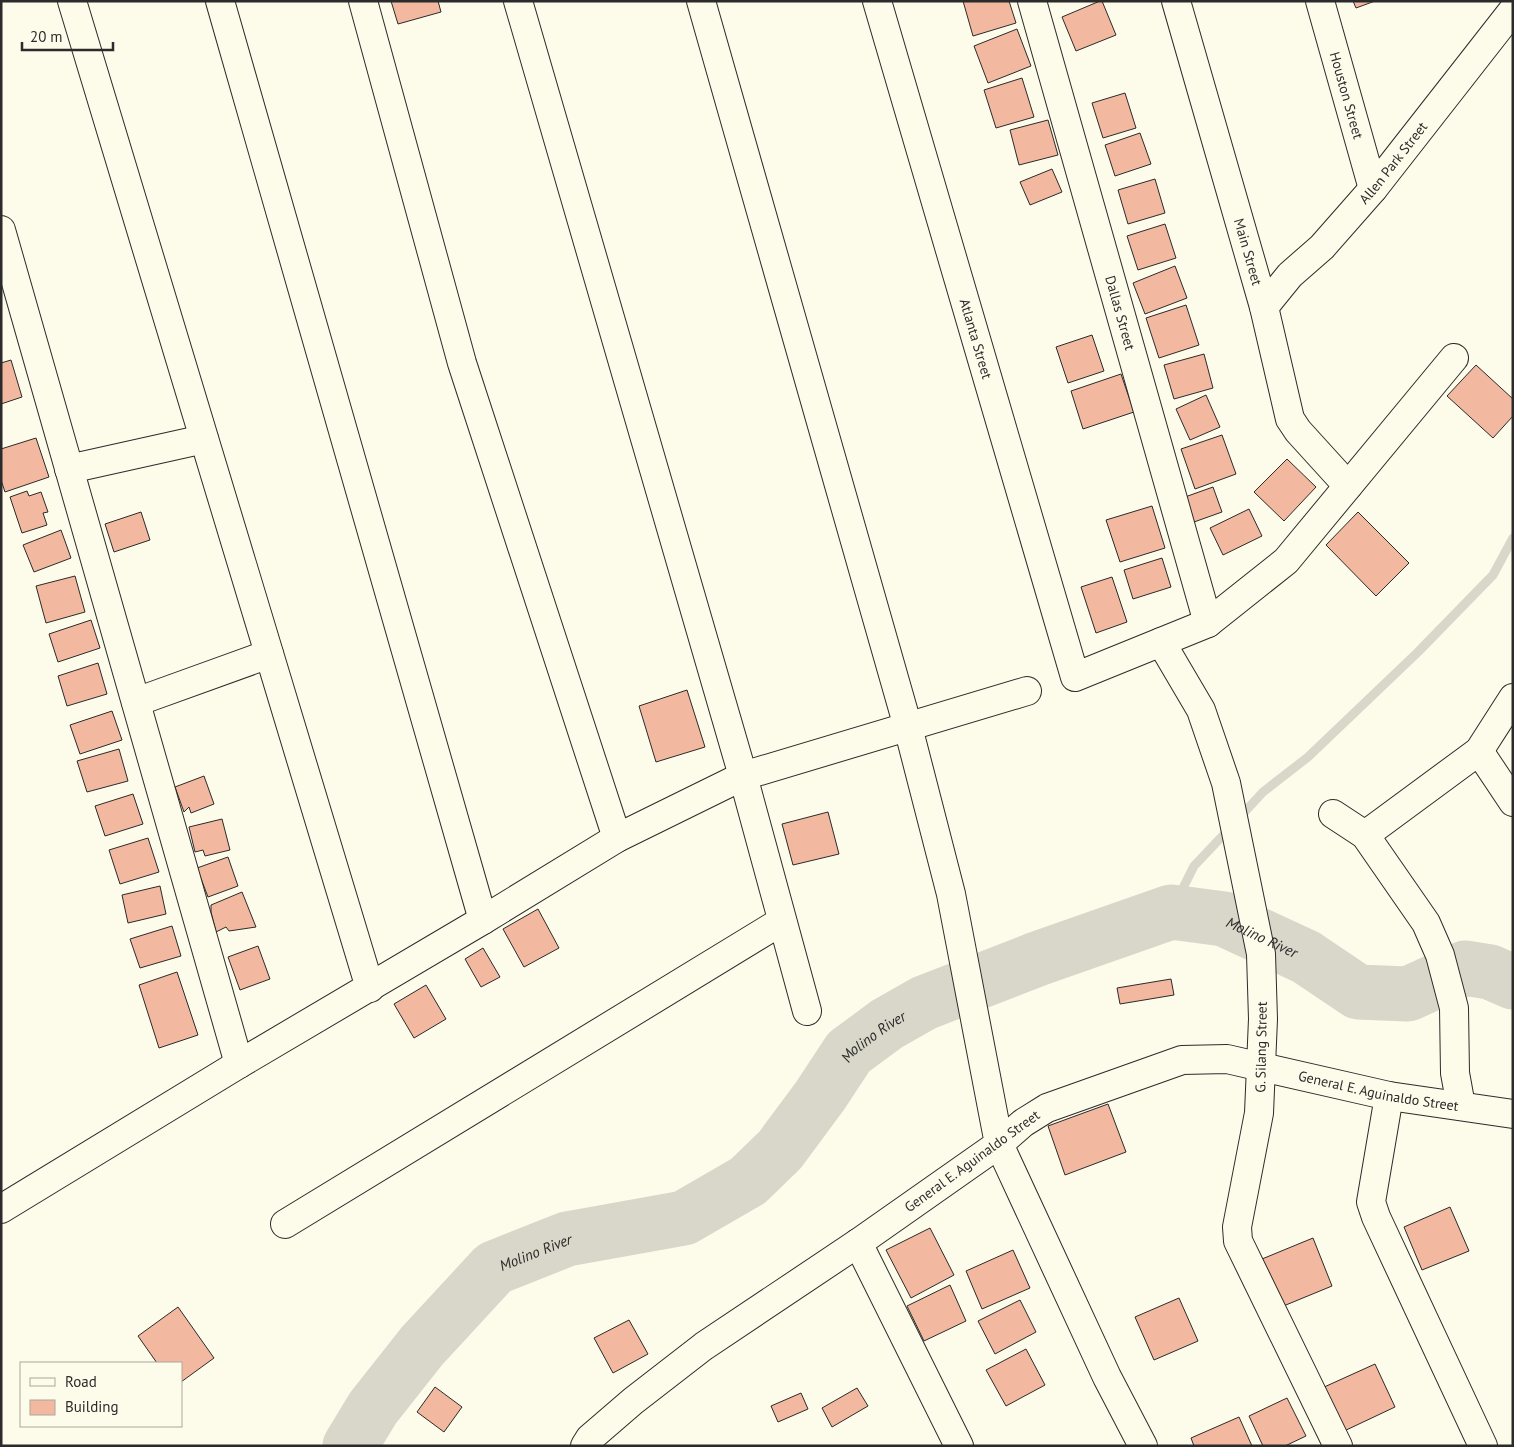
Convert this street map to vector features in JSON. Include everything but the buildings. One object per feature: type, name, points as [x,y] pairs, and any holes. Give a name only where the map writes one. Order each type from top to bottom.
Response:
[{"type":"street","points":[[72,1],[370,988]]},
{"type":"street","points":[[220,1],[483,920]]},
{"type":"street","points":[[362,1],[462,363],[617,838]]},
{"type":"street","points":[[518,1],[743,776],[807,1011]]},
{"type":"street","points":[[701,1],[908,727],[951,894],[999,1144],[1107,1377],[1143,1446]]},
{"type":"street","name":"Atlanta Street","points":[[877,1],[1075,677],[1161,642]]},
{"type":"street","name":"Dallas Street","points":[[1032,1],[1208,623]]},
{"type":"street","name":"Main Street","points":[[1176,1],[1264,307],[1290,419],[1298,431],[1348,486]]},
{"type":"street","name":"Houston Street","points":[[1320,1],[1373,189]]},
{"type":"street","name":"Allen Park Street","points":[[1264,307],[1290,275],[1322,247],[1373,189],[1513,10]]},
{"type":"street","points":[[1,230],[239,1064]]},
{"type":"street","points":[[1161,642],[1208,623],[1286,561],[1454,358]]},
{"type":"street","points":[[70,469],[204,440]]},
{"type":"street","name":"G. Silang Street","points":[[1161,642],[1201,710],[1226,783],[1261,954],[1263,1019],[1259,1113],[1237,1227],[1238,1241],[1338,1446]]},
{"type":"street","points":[[136,702],[269,654]]},
{"type":"street","points":[[1,1209],[617,838],[743,776],[1027,691]]},
{"type":"street","points":[[1365,835],[1479,751],[1513,698]]},
{"type":"street","points":[[1479,751],[1513,802]]},
{"type":"street","points":[[1333,814],[1365,835],[1426,923],[1440,955],[1454,1008],[1455,1073],[1460,1106]]},
{"type":"street","points":[[285,1224],[782,921]]},
{"type":"street","name":"General E. Aguinaldo Street","points":[[585,1446],[590,1438],[633,1401],[704,1346],[858,1243],[999,1144],[1023,1123],[1046,1108],[1182,1060],[1227,1059],[1390,1096],[1513,1114]]},
{"type":"street","points":[[1390,1096],[1371,1202],[1376,1218],[1483,1446]]},
{"type":"street","points":[[858,1243],[959,1446]]},
{"type":"waterway","points":[[1239,818],[1263,792],[1308,757],[1418,652],[1493,575],[1513,538]]},
{"type":"waterway","points":[[1171,912],[1194,866],[1230,828]]},
{"type":"waterway","name":"Molino River","points":[[350,1446],[373,1408],[422,1346],[494,1268],[567,1239],[684,1218],[748,1181],[780,1150],[820,1096],[849,1052],[887,1024],[924,1003],[1037,959],[1171,912],[1224,919],[1306,957],[1358,992],[1408,994],[1465,968],[1490,972],[1513,982]]}]
